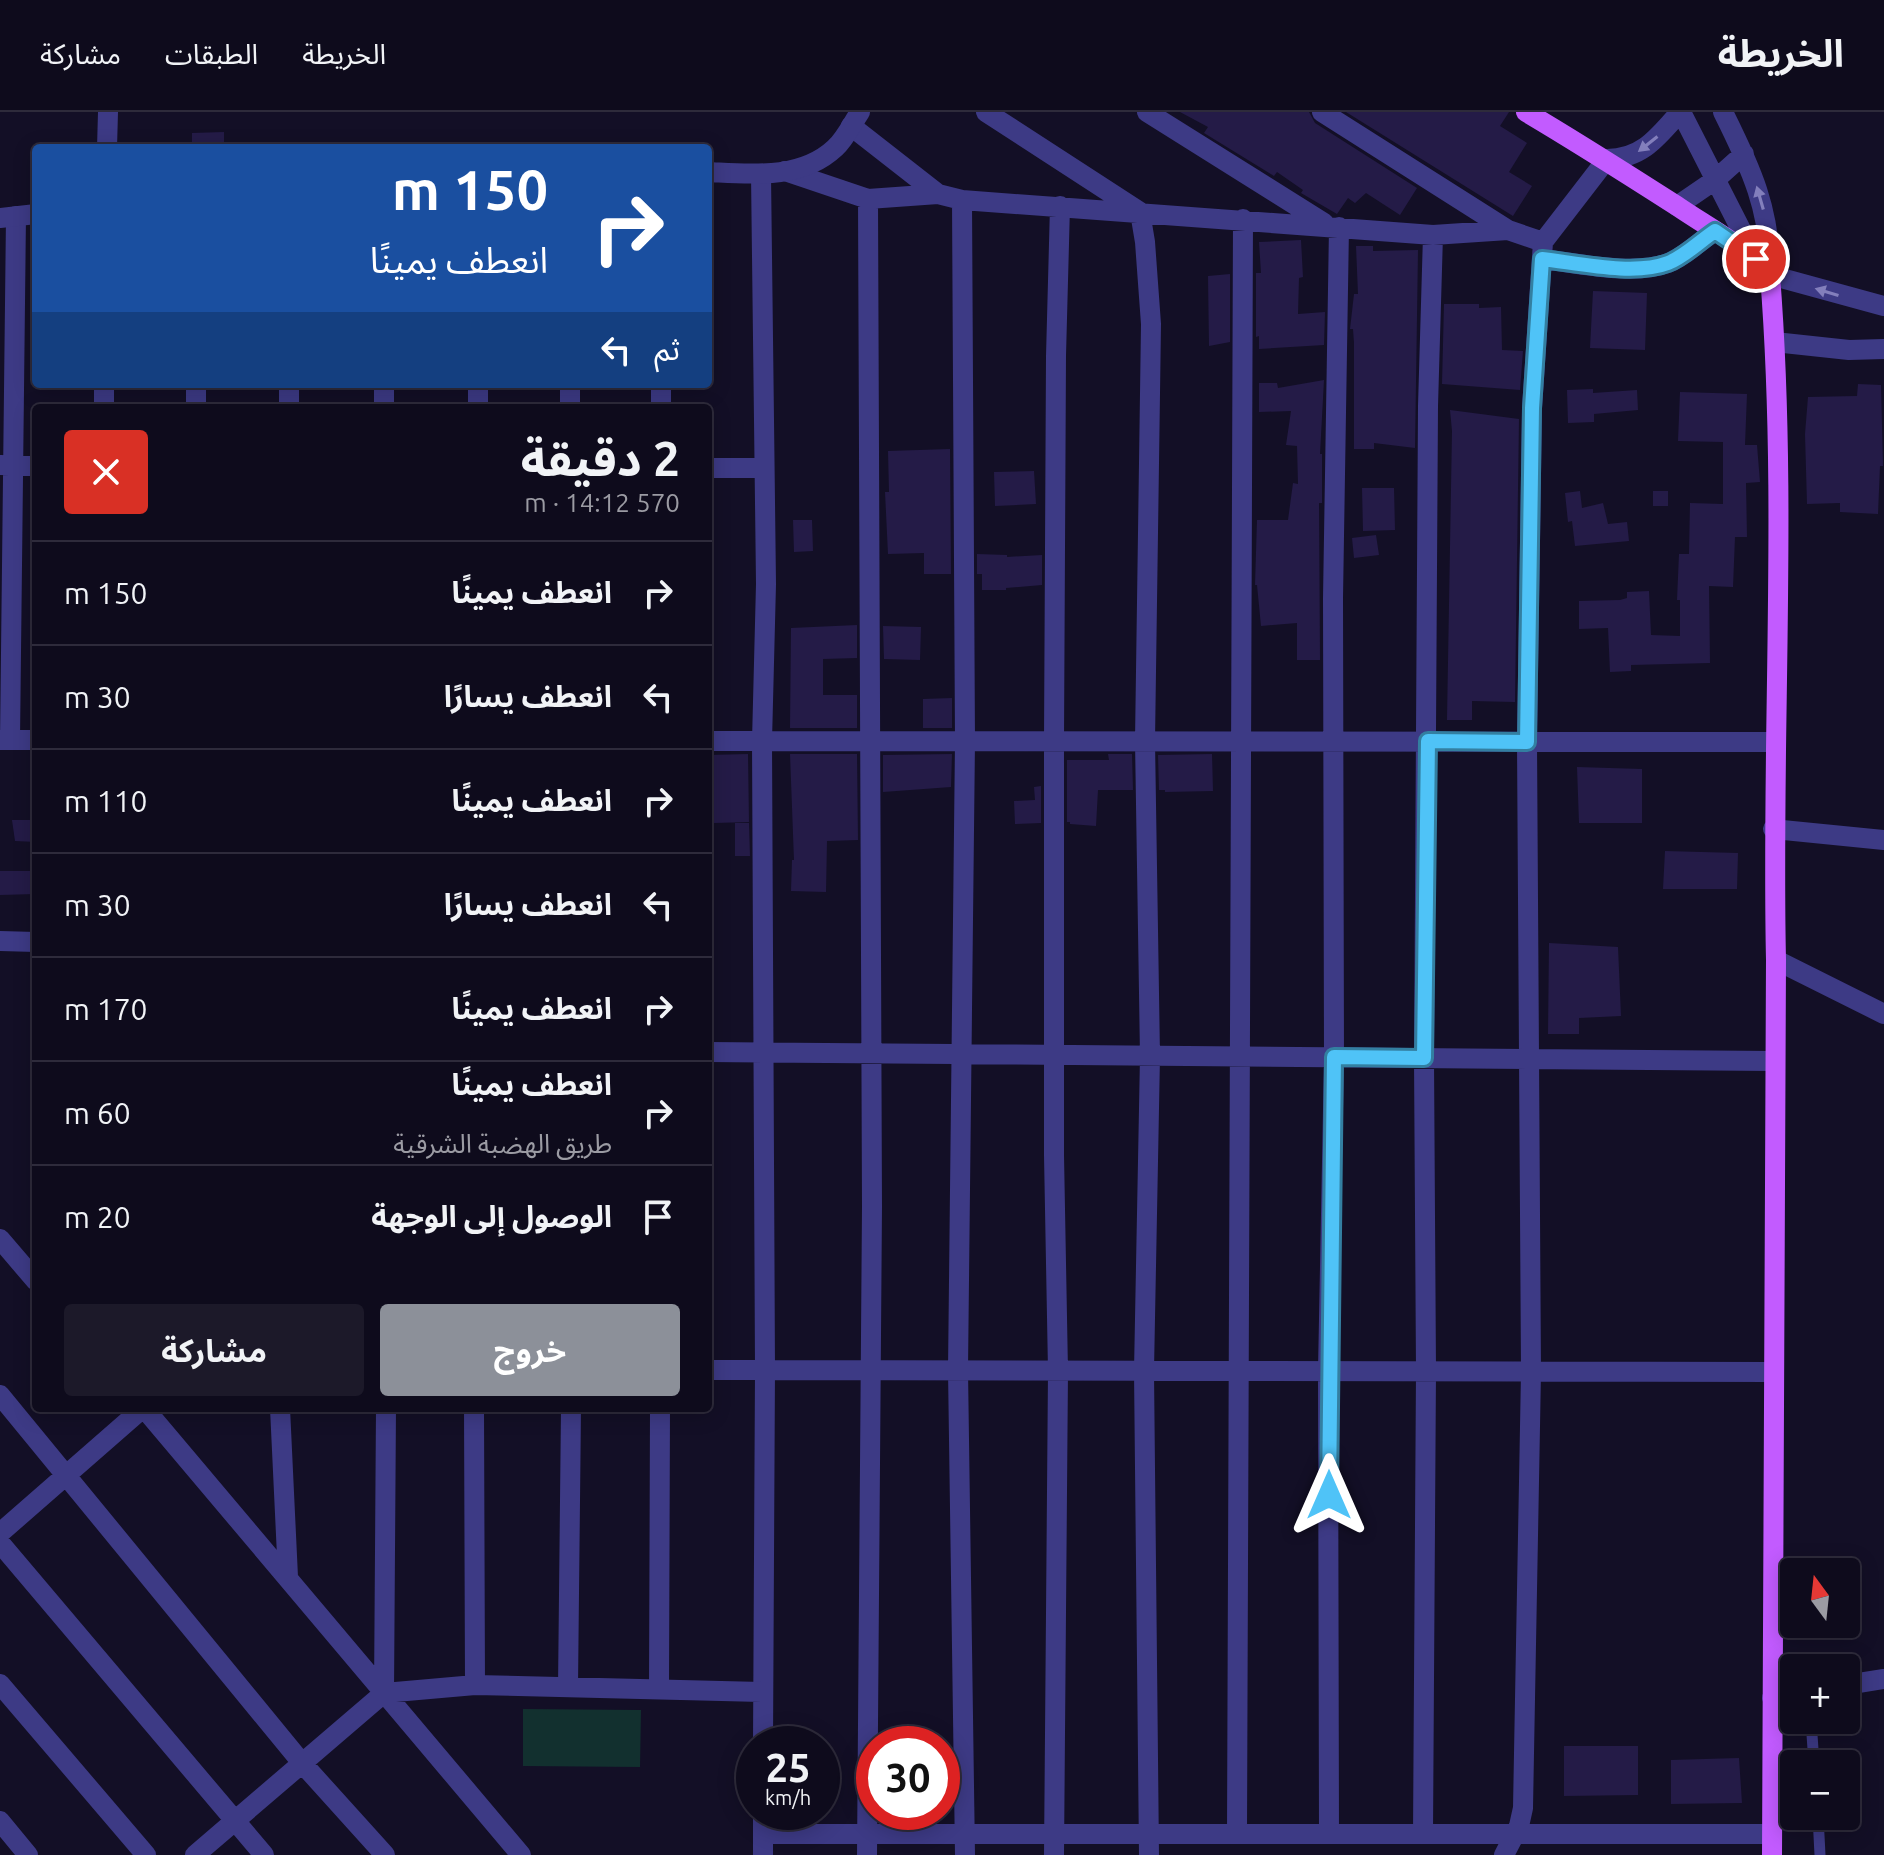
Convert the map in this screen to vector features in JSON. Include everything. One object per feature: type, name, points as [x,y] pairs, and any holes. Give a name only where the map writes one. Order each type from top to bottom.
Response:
[{"type":"main road","points":[[1526,112],[1607,159],[1715,231],[1756,259],[1770,275],[1778,418],[1773,829],[1776,960],[1772,1855]]},
{"type":"street","points":[[107,144],[108,112]]},
{"type":"street","points":[[986,112],[1140,212],[1145,242],[1151,324],[1145,741],[1150,1056],[1144,1371],[1149,1845]]},
{"type":"street","points":[[1147,112],[1333,226]]},
{"type":"street","points":[[1322,112],[1542,250],[1606,266],[1654,267],[1671,263],[1715,231]]},
{"type":"street","points":[[1504,1855],[1519,1826],[1523,1808],[1531,1372],[1527,742],[1532,408],[1542,250],[1607,159],[1624,159],[1643,149],[1681,112],[1756,259]]},
{"type":"street","points":[[1723,112],[1762,200],[1770,275],[1884,306]]},
{"type":"street","points":[[712,172],[761,174],[785,171],[820,160],[836,147],[856,119],[938,194]]},
{"type":"street","points":[[1677,206],[1715,180],[1744,154]]},
{"type":"street","points":[[785,171],[868,199],[938,194],[962,200],[1433,235],[1508,230]]},
{"type":"street","points":[[761,174],[766,584],[762,741],[765,1370],[763,1726]]},
{"type":"street","points":[[867,1845],[872,1206],[868,199]]},
{"type":"street","points":[[962,200],[965,741],[958,1370],[965,1845]]},
{"type":"street","points":[[1054,1845],[1058,1371],[1054,741],[1060,206]]},
{"type":"street","points":[[17,216],[6,466],[5,740],[32,740]]},
{"type":"street","points":[[1237,1834],[1243,219]]},
{"type":"street","points":[[1329,1834],[1328,1371],[1334,1057],[1333,226]]},
{"type":"street","points":[[1423,1834],[1428,406],[1433,235]]},
{"type":"street","points":[[1775,342],[1849,350],[1884,349]]},
{"type":"street","points":[[6,466],[32,466]]},
{"type":"street","points":[[712,468],[763,468]]},
{"type":"street","points":[[712,741],[1774,742]]},
{"type":"street","points":[[1773,829],[1884,840]]},
{"type":"street","points":[[0,941],[32,942]]},
{"type":"street","points":[[1776,960],[1884,1014]]},
{"type":"street","points":[[712,1052],[1774,1061]]},
{"type":"street","points":[[0,1239],[32,1276]]},
{"type":"street","points":[[712,1370],[1772,1372]]},
{"type":"street","points":[[0,1395],[302,1763],[385,1855]]},
{"type":"street","points":[[0,1533],[138,1412]]},
{"type":"street","points":[[146,1412],[521,1855]]},
{"type":"street","points":[[280,1412],[288,1577]]},
{"type":"street","points":[[384,1693],[386,1412]]},
{"type":"street","points":[[474,1412],[475,1685]]},
{"type":"street","points":[[568,1687],[571,1412]]},
{"type":"street","points":[[659,1689],[660,1412]]},
{"type":"street","points":[[0,1543],[264,1855]]},
{"type":"street","points":[[1860,1683],[1884,1679]]},
{"type":"street","points":[[0,1684],[146,1855]]},
{"type":"street","points":[[195,1855],[384,1693],[475,1685],[762,1692]]},
{"type":"street","points":[[1772,1698],[1780,1697]]},
{"type":"street","points":[[0,1821],[28,1855]]},
{"type":"street","points":[[763,1845],[1149,1845],[1237,1834],[1772,1834]]},
{"type":"lane","points":[[1819,1830],[1820,1855]]},
{"type":"green space","points":[[523,1709],[641,1710],[640,1767],[523,1766]]},
{"type":"building","points":[[1180,112],[1309,112],[1315,123],[1417,188],[1400,215],[1366,193],[1355,203],[1348,198],[1337,214],[1301,193],[1303,190],[1277,172],[1274,176],[1204,133],[1208,127]]},
{"type":"building","points":[[1346,112],[1509,112],[1500,126],[1527,143],[1509,172],[1532,186],[1513,216]]},
{"type":"building","points":[[224,132],[224,144],[192,144],[192,133]]},
{"type":"building","points":[[1301,240],[1303,277],[1299,278],[1298,314],[1325,312],[1324,345],[1259,349],[1259,336],[1256,337],[1256,273],[1261,273],[1259,242]]},
{"type":"building","points":[[1356,246],[1373,246],[1373,251],[1418,250],[1415,448],[1374,443],[1374,449],[1354,449],[1354,343],[1353,329],[1350,329],[1354,294],[1358,294]]},
{"type":"building","points":[[1230,274],[1230,342],[1209,346],[1208,276]]},
{"type":"building","points":[[1593,291],[1647,293],[1645,350],[1590,348]]},
{"type":"building","points":[[1444,304],[1501,307],[1502,350],[1523,351],[1520,390],[1442,384]]},
{"type":"building","points":[[1324,380],[1320,454],[1322,503],[1319,503],[1320,660],[1297,660],[1297,623],[1261,626],[1255,585],[1257,520],[1288,520],[1293,483],[1298,484],[1297,446],[1286,445],[1291,411],[1259,412],[1259,383],[1277,383],[1278,388]]},
{"type":"building","points":[[1858,384],[1881,385],[1883,466],[1880,466],[1878,514],[1840,512],[1840,503],[1807,504],[1805,434],[1808,397],[1857,396]]},
{"type":"building","points":[[1593,389],[1593,393],[1637,390],[1638,410],[1594,414],[1594,422],[1568,423],[1567,390]]},
{"type":"building","points":[[1680,392],[1747,394],[1745,445],[1757,445],[1760,482],[1746,483],[1747,537],[1735,537],[1733,587],[1709,586],[1710,663],[1631,665],[1631,671],[1610,672],[1608,628],[1579,629],[1579,601],[1620,600],[1627,598],[1627,592],[1649,591],[1651,635],[1680,636],[1680,600],[1677,600],[1679,554],[1689,554],[1690,503],[1723,504],[1723,442],[1678,441]]},
{"type":"building","points":[[1450,410],[1519,419],[1515,702],[1472,701],[1472,720],[1447,720]]},
{"type":"building","points":[[950,449],[951,574],[924,574],[924,553],[888,554],[885,492],[889,492],[888,451]]},
{"type":"building","points":[[1034,471],[1036,504],[995,506],[994,472]]},
{"type":"building","points":[[1362,488],[1394,488],[1395,530],[1363,531]]},
{"type":"building","points":[[1580,491],[1582,508],[1603,503],[1608,524],[1627,522],[1629,541],[1575,546],[1572,521],[1568,522],[1565,493]]},
{"type":"building","points":[[1653,491],[1668,491],[1668,506],[1653,506]]},
{"type":"building","points":[[793,520],[812,520],[813,551],[794,552]]},
{"type":"building","points":[[1376,535],[1379,555],[1354,558],[1352,538]]},
{"type":"building","points":[[977,554],[1007,557],[1042,555],[1042,585],[982,590],[982,574],[977,574]]},
{"type":"building","points":[[857,625],[857,658],[823,659],[823,695],[857,695],[857,728],[790,728],[791,628]]},
{"type":"building","points":[[883,626],[921,627],[920,660],[884,659]]},
{"type":"building","points":[[952,698],[952,728],[923,728],[923,699]]},
{"type":"building","points":[[748,754],[749,822],[714,823],[712,755]]},
{"type":"building","points":[[790,754],[857,754],[858,840],[827,841],[826,892],[791,891],[794,860]]},
{"type":"building","points":[[952,754],[951,787],[883,792],[883,755]]},
{"type":"building","points":[[1108,754],[1132,754],[1133,790],[1098,790],[1096,826],[1070,824],[1067,822],[1067,760],[1109,760]]},
{"type":"building","points":[[1212,754],[1213,791],[1159,790],[1158,755]]},
{"type":"building","points":[[1577,767],[1642,769],[1642,823],[1579,823]]},
{"type":"building","points":[[1041,786],[1041,823],[1015,824],[1014,801],[1035,800],[1034,787]]},
{"type":"building","points":[[12,820],[32,820],[32,842],[15,841]]},
{"type":"building","points":[[735,823],[749,823],[750,856],[735,856]]},
{"type":"building","points":[[1665,851],[1738,853],[1737,889],[1663,889]]},
{"type":"building","points":[[0,871],[32,871],[32,894],[0,895]]},
{"type":"building","points":[[1549,943],[1618,947],[1621,1016],[1579,1018],[1579,1034],[1548,1034]]},
{"type":"building","points":[[1564,1746],[1638,1746],[1638,1795],[1564,1796]]},
{"type":"building","points":[[1739,1758],[1742,1803],[1671,1804],[1671,1760]]},
{"type":"route","points":[[1329,1495],[1328,1371],[1334,1057],[1424,1058],[1428,741],[1527,742],[1532,408],[1542,259],[1606,266],[1654,267],[1671,263],[1715,231],[1756,259]]}]
